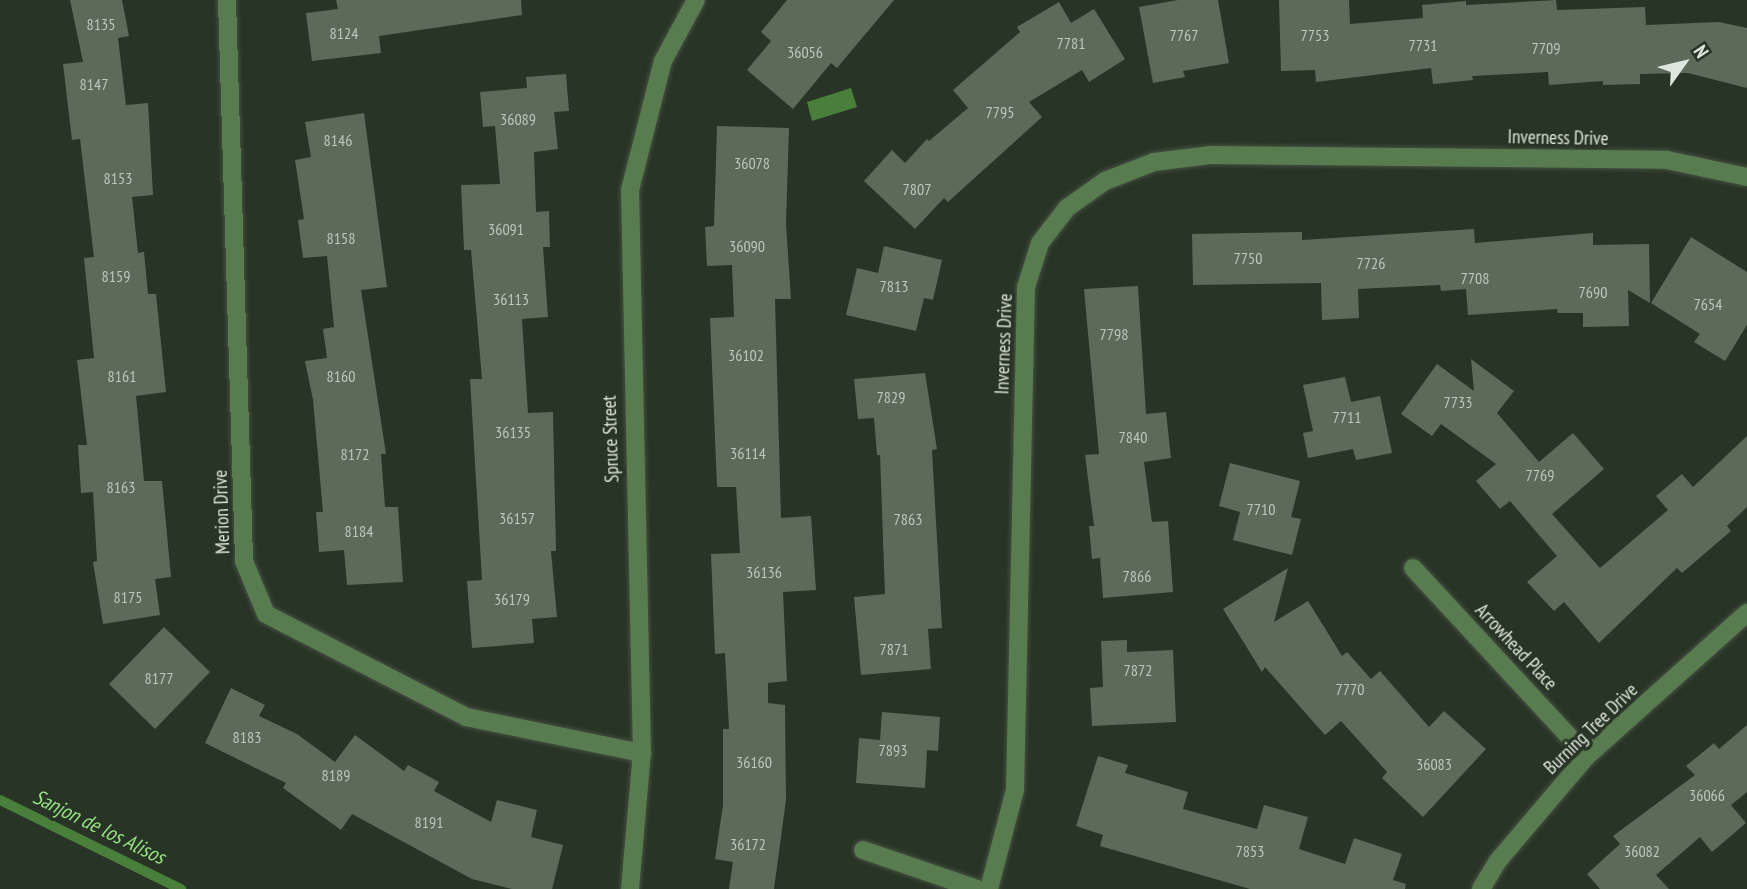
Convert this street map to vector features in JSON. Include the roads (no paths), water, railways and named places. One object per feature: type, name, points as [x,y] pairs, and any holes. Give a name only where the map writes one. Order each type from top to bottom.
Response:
[{"type":"street","name":"Merion Drive","points":[[227,0],[244,561],[266,614],[466,717],[642,753]]},
{"type":"street","name":"Spruce Street","points":[[630,889],[642,753],[630,190],[663,61],[696,0]]},
{"type":"street","name":"Inverness Drive","points":[[989,889],[1015,790],[1026,287],[1040,243],[1067,208],[1105,181],[1154,162],[1210,155],[1667,160],[1747,177]]},
{"type":"street","name":"Arrowhead Place","points":[[1413,568],[1587,756]]},
{"type":"street","name":"Burning Tree Drive","points":[[1481,889],[1497,862],[1587,756],[1747,613]]},
{"type":"street","points":[[863,850],[977,889]]},
{"type":"waterway","name":"Sanjon de los Alisos","points":[[0,800],[181,889]]}]
